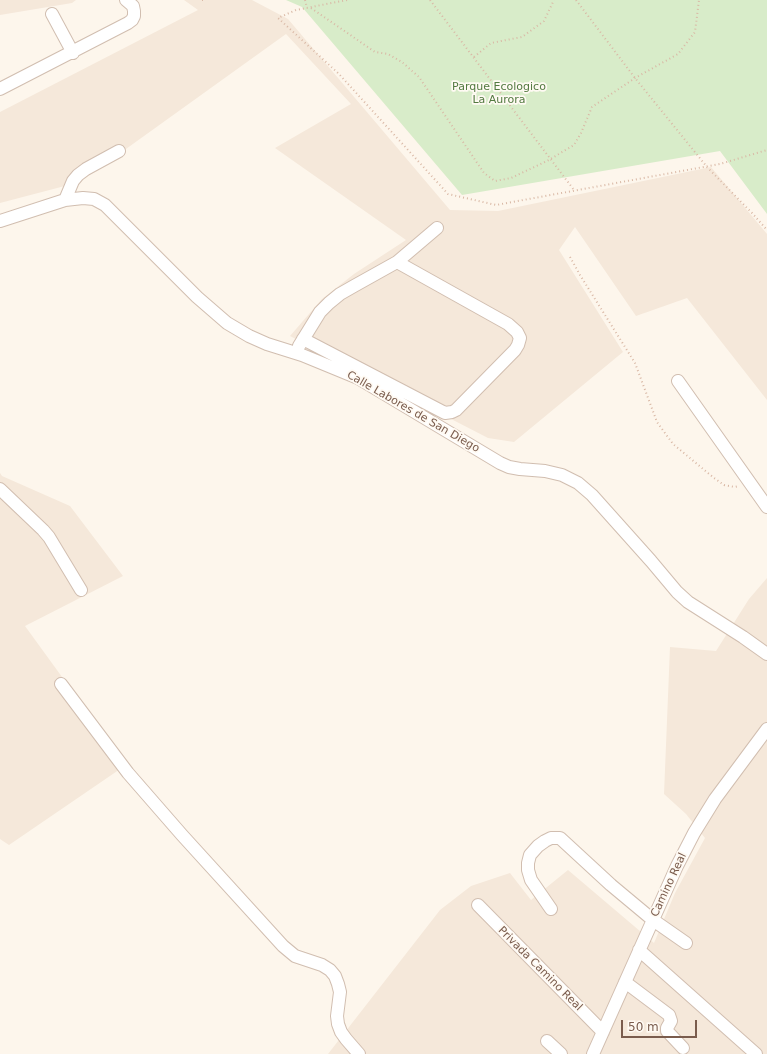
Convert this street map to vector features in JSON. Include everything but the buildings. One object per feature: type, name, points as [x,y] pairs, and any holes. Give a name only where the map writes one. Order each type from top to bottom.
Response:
[{"type":"street","points":[[0,89],[128,23],[134,16],[133,6],[126,0]]},
{"type":"street","points":[[52,14],[73,52]]},
{"type":"street","points":[[65,200],[73,181],[78,176],[86,169],[119,151]]},
{"type":"street","name":"Calle Labores de San Diego","points":[[0,221],[65,200],[83,198],[94,199],[105,205],[227,324],[267,344],[295,352],[358,378],[500,463],[509,467],[546,471],[562,475],[578,483],[592,495],[677,592],[688,602],[767,654]]},
{"type":"street","points":[[295,352],[320,312],[329,303],[340,294],[397,262],[437,228]]},
{"type":"street","points":[[303,338],[445,413],[456,410],[516,350],[520,338],[517,332],[508,324],[397,262]]},
{"type":"street","points":[[678,380],[767,507]]},
{"type":"street","points":[[0,489],[49,537],[81,590]]},
{"type":"street","points":[[61,684],[133,778],[182,835],[283,946],[296,956],[322,965],[330,970],[335,976],[340,992],[337,1016],[338,1024],[341,1032],[359,1054]]},
{"type":"street","name":"Camino Real","points":[[593,1054],[677,866],[694,834],[715,799],[766,734]]},
{"type":"street","points":[[551,909],[531,880],[528,870],[528,863],[530,855],[538,846],[551,838],[560,838],[611,885],[653,920],[686,943]]},
{"type":"street","name":"Privada Camino Real","points":[[478,905],[603,1032]]},
{"type":"street","points":[[639,950],[756,1054]]},
{"type":"street","points":[[625,982],[669,1015],[671,1020],[667,1031],[684,1048]]},
{"type":"street","points":[[547,1041],[561,1054]]},
{"type":"path","points":[[305,0],[306,8]]},
{"type":"path","points":[[347,0],[296,10],[278,18],[339,74],[448,194],[496,205],[708,167],[767,150]]},
{"type":"path","points":[[430,0],[575,191]]},
{"type":"path","points":[[474,57],[491,43],[522,37],[528,33],[544,21],[554,0]]},
{"type":"path","points":[[576,0],[635,78],[708,167],[767,230]]},
{"type":"path","points":[[311,8],[375,52],[388,54],[402,62],[419,77],[484,173],[495,181],[511,178],[574,145],[592,107],[635,78],[678,54],[695,32],[699,0]]},
{"type":"path","points":[[570,257],[635,363],[658,422],[674,444],[709,474],[724,484],[735,487],[750,483]]},
{"type":"shaded area","points":[[0,0],[76,0],[72,3],[0,15]]},
{"type":"shaded area","points":[[184,0],[252,0],[288,19],[450,210],[498,211],[711,167],[767,234],[767,400],[687,298],[636,316],[575,227],[559,250],[623,352],[514,442],[488,438],[290,336],[322,299],[354,274],[406,240],[275,148],[351,104],[286,34],[80,182],[0,203],[0,112],[198,10]]},
{"type":"shaded area","points":[[0,473],[2,476],[70,506],[123,576],[25,626],[126,765],[9,845],[0,839]]},
{"type":"shaded area","points":[[767,578],[767,1054],[328,1054],[440,910],[471,886],[510,873],[531,900],[568,870],[654,943],[675,893],[705,838],[686,814],[664,794],[670,647],[716,651],[749,599]]},
{"type":"green space","name":"Parque Ecologico La Aurora","points":[[286,0],[767,0],[767,214],[720,151],[462,195],[302,7]]}]
